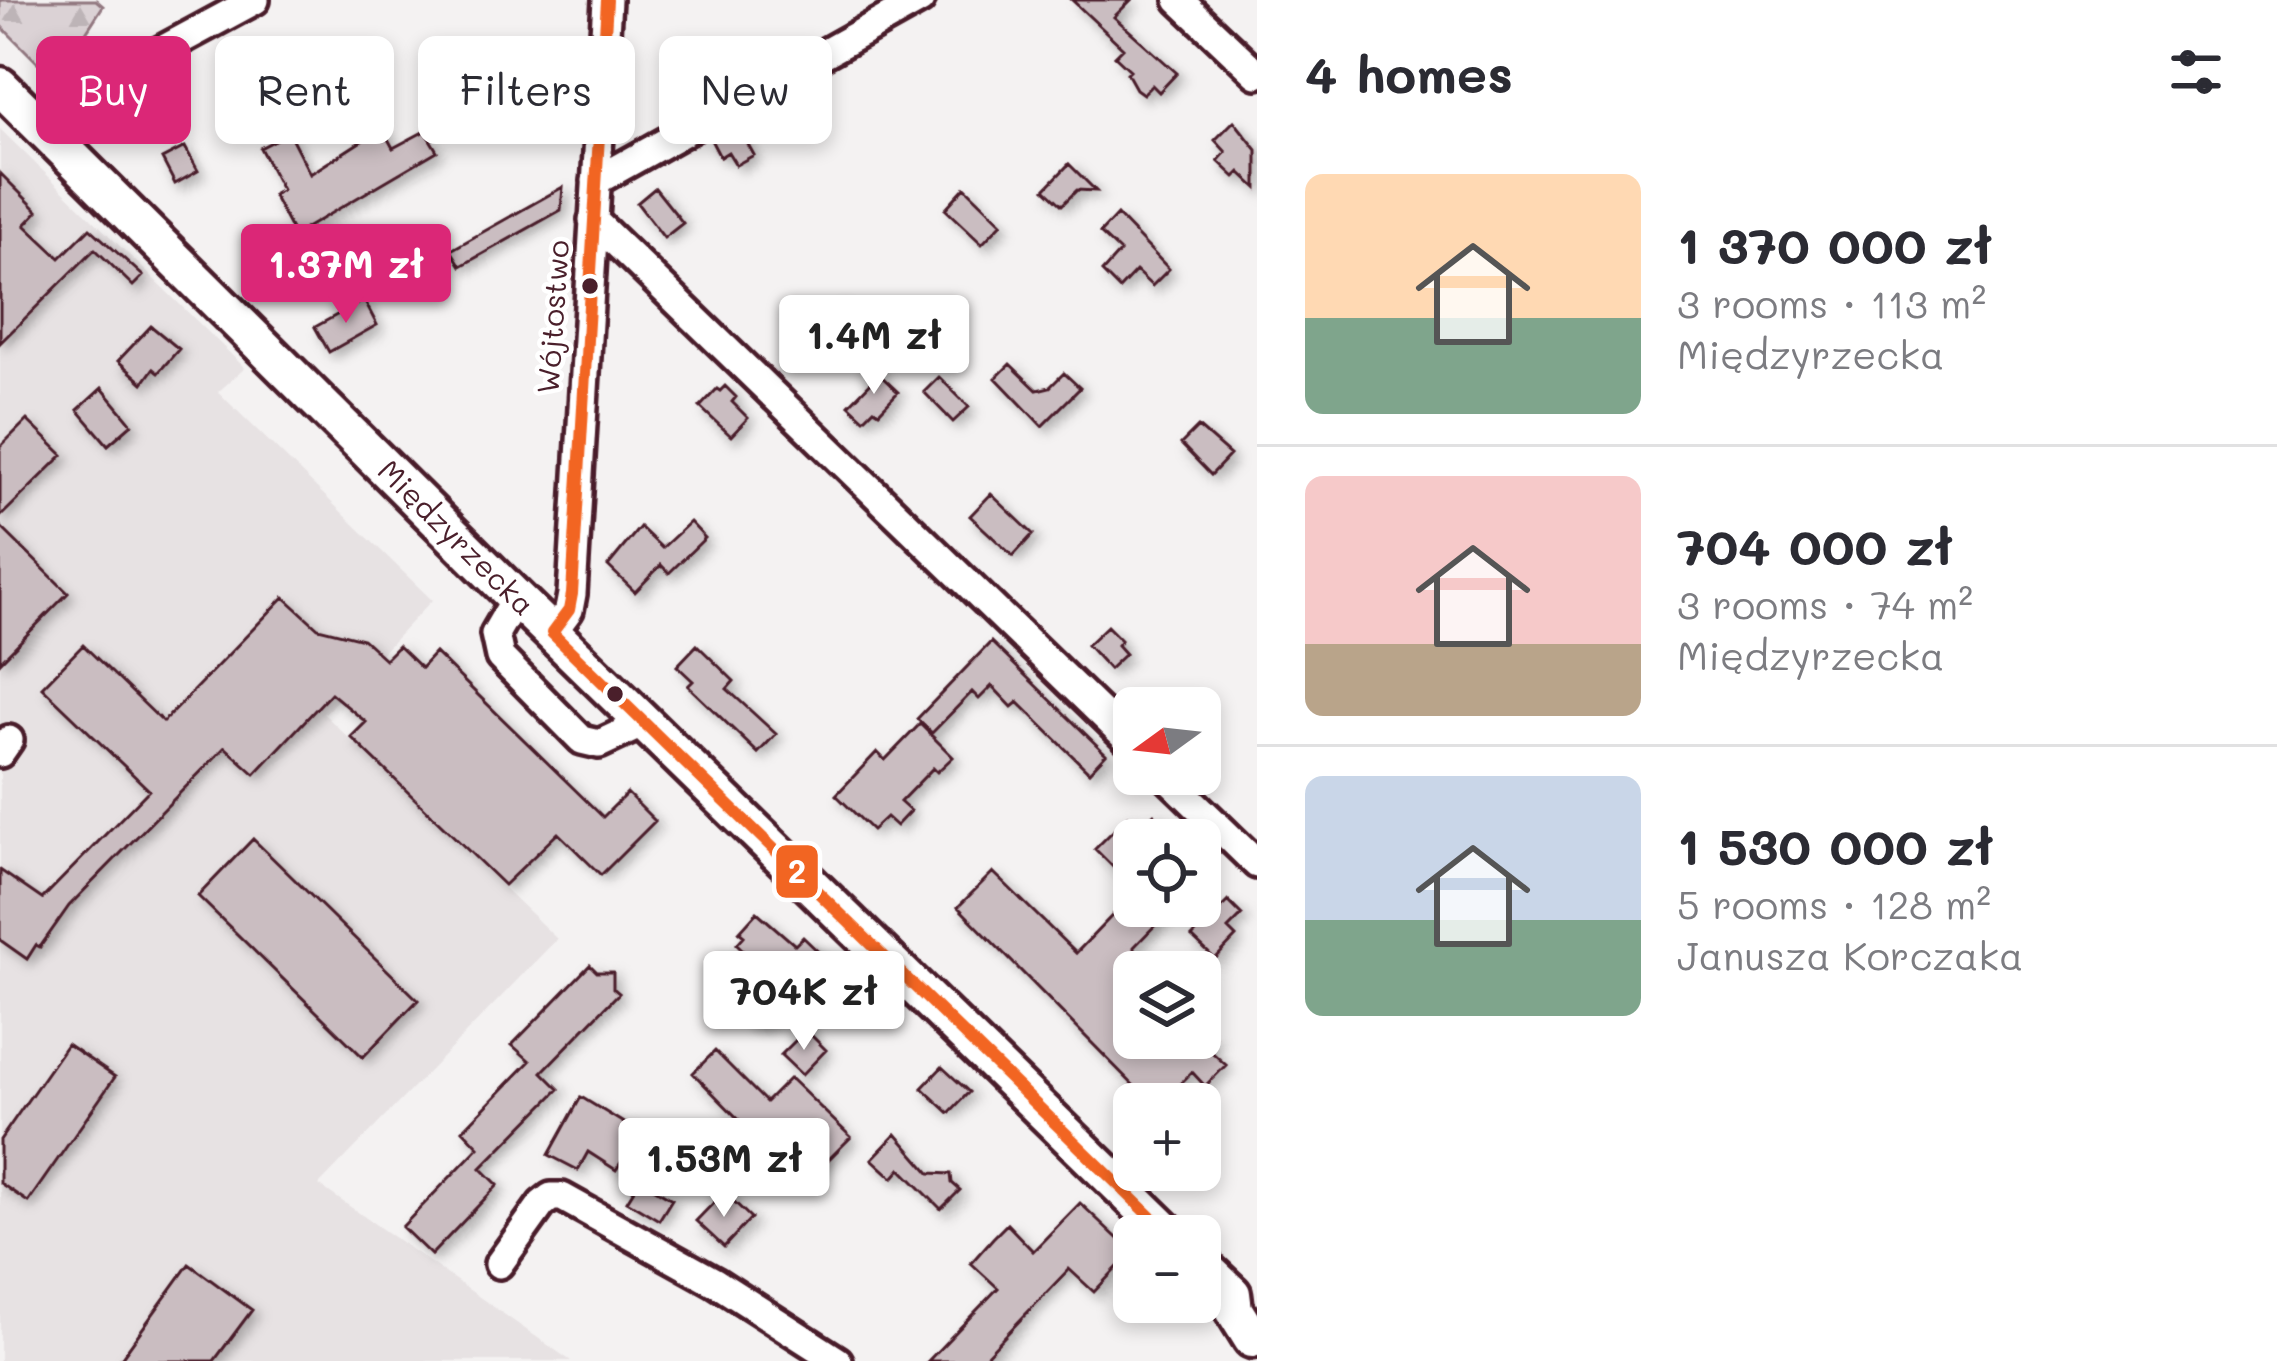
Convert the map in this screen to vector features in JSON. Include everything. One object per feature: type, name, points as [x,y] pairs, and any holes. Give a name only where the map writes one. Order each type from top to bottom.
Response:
[{"type":"main road","name":"Międzyrzecka","points":[[0,86],[36,122]]},
{"type":"main road","name":"Międzyrzecka","points":[[58,144],[1149,1215]]},
{"type":"main road","points":[[1244,1298],[1234,1310],[1253,1344]]},
{"type":"street","points":[[188,36],[255,0]]},
{"type":"street","name":"Wójtostwo","points":[[552,633],[569,610],[572,594],[607,0]]},
{"type":"street","points":[[596,181],[920,0]]},
{"type":"street","points":[[1179,0],[1257,74]]},
{"type":"street","points":[[593,220],[1113,725]]},
{"type":"street","points":[[516,598],[495,634],[500,657],[582,740],[598,744],[644,723]]},
{"type":"street","points":[[1186,795],[1257,864]]},
{"type":"street","points":[[500,1264],[542,1204],[551,1197],[562,1197],[715,1282],[838,1361]]},
{"type":"shaded area","points":[[0,129],[245,368],[218,392],[432,600],[324,714],[557,939],[319,1185],[571,1361],[0,1361]]},
{"type":"green space","points":[[0,0],[96,0],[103,6],[84,36],[36,36],[36,61],[0,25]]},
{"type":"building","points":[[1072,0],[1131,0],[1114,17],[1177,73],[1159,92],[1152,85],[1143,94],[1127,73],[1130,70],[1115,56],[1123,48]]},
{"type":"building","points":[[1234,121],[1257,150],[1257,188],[1218,161],[1226,152],[1215,140]]},
{"type":"building","points":[[418,135],[418,144],[433,144],[437,151],[294,235],[273,195],[282,190],[260,148],[295,144],[310,174],[357,144],[391,144],[393,148]]},
{"type":"building","points":[[713,144],[748,144],[754,155],[736,165],[728,152],[720,157]]},
{"type":"building","points":[[185,147],[198,171],[175,184],[162,159]]},
{"type":"building","points":[[1069,164],[1096,191],[1077,190],[1062,205],[1045,189]]},
{"type":"building","points":[[0,173],[38,211],[25,225],[60,258],[90,228],[143,276],[133,286],[95,249],[0,343]]},
{"type":"building","points":[[563,187],[561,210],[461,266],[451,250]]},
{"type":"building","points":[[965,187],[1002,223],[982,244],[945,209]]},
{"type":"building","points":[[655,188],[683,223],[664,238],[637,203]]},
{"type":"building","points":[[1117,215],[1169,269],[1152,286],[1136,271],[1119,289],[1102,272],[1120,252],[1100,233]]},
{"type":"building","points":[[364,300],[377,325],[329,352],[315,327]]},
{"type":"building","points":[[840,302],[857,317],[862,311],[876,324],[870,330],[874,334],[858,351],[825,318]]},
{"type":"building","points":[[151,326],[179,349],[143,383],[118,361]]},
{"type":"building","points":[[1010,364],[1037,390],[1050,387],[1064,373],[1080,388],[1042,426],[996,378]]},
{"type":"building","points":[[879,374],[898,392],[879,412],[874,409],[864,419],[849,405]]},
{"type":"building","points":[[939,377],[969,407],[953,422],[924,392]]},
{"type":"building","points":[[725,386],[736,397],[732,402],[748,418],[731,436],[700,407]]},
{"type":"building","points":[[102,388],[132,424],[108,445],[78,410]]},
{"type":"building","points":[[27,420],[63,455],[0,517],[0,447]]},
{"type":"building","points":[[1198,427],[1230,455],[1211,475],[1181,444]]},
{"type":"building","points":[[991,494],[1033,534],[1013,556],[970,516]]},
{"type":"building","points":[[690,522],[705,538],[669,573],[661,565],[635,592],[608,566],[640,527],[662,548]]},
{"type":"building","points":[[0,526],[68,593],[0,662]]},
{"type":"building","points":[[284,597],[318,628],[363,639],[385,659],[398,646],[421,668],[435,653],[603,817],[627,793],[655,821],[601,875],[558,833],[504,885],[351,737],[366,722],[331,693],[255,774],[225,747],[69,906],[27,959],[0,940],[0,870],[42,899],[149,790],[42,687],[83,645],[163,722]]},
{"type":"building","points":[[1107,626],[1121,640],[1117,645],[1125,654],[1109,669],[1087,645]]},
{"type":"building","points":[[991,642],[1106,754],[1089,772],[1018,702],[1012,707],[992,686],[979,699],[972,692],[932,733],[917,719]]},
{"type":"building","points":[[697,645],[734,681],[727,689],[776,734],[758,753],[688,686],[693,681],[677,666]]},
{"type":"building","points":[[920,724],[953,757],[937,772],[933,768],[900,802],[910,811],[896,826],[886,817],[872,830],[836,795],[877,752],[885,760]]},
{"type":"building","points":[[1113,831],[1113,867],[1095,849]]},
{"type":"building","points":[[253,839],[418,1000],[363,1057],[198,896]]},
{"type":"building","points":[[993,872],[1076,953],[1113,915],[1113,927],[1154,927],[1134,951],[1113,951],[1113,1059],[1219,1059],[1226,1065],[1208,1083],[1192,1072],[1181,1083],[1131,1083],[958,907]]},
{"type":"building","points":[[1228,901],[1242,915],[1228,929],[1236,937],[1221,953],[1207,951],[1192,937],[1202,927],[1221,927],[1221,908]]},
{"type":"building","points":[[757,912],[795,945],[803,937],[828,961],[776,1022],[772,1018],[766,1025],[750,1025],[716,990],[748,955],[737,944],[744,936],[739,932]]},
{"type":"building","points":[[590,965],[597,972],[613,972],[613,988],[619,993],[542,1072],[559,1089],[481,1168],[498,1185],[431,1255],[402,1227],[479,1147],[463,1130],[530,1061],[512,1045]]},
{"type":"building","points":[[806,1030],[826,1050],[802,1075],[781,1055]]},
{"type":"building","points":[[67,1044],[115,1077],[28,1202],[0,1183],[0,1140]]},
{"type":"building","points":[[715,1051],[766,1102],[790,1078],[851,1137],[821,1167],[776,1125],[760,1141],[693,1073]]},
{"type":"building","points":[[942,1067],[969,1092],[949,1113],[922,1088]]},
{"type":"building","points":[[581,1097],[640,1133],[616,1170],[588,1152],[578,1170],[549,1155]]},
{"type":"building","points":[[896,1134],[930,1173],[951,1174],[960,1190],[941,1209],[901,1169],[893,1178],[872,1159]]},
{"type":"building","points":[[640,1180],[672,1199],[659,1220],[627,1201]]},
{"type":"building","points":[[724,1192],[751,1218],[724,1247],[696,1221]]},
{"type":"building","points":[[1080,1203],[1113,1234],[1113,1272],[1094,1292],[1069,1269],[981,1361],[928,1361],[998,1288],[971,1263],[993,1238],[1007,1224],[1033,1251]]},
{"type":"building","points":[[189,1264],[252,1310],[214,1361],[119,1361]]},
{"type":"transit line","name":"2","points":[[552,633],[569,610],[572,594],[607,0]]},
{"type":"transit line","name":"2","points":[[552,633],[1149,1215]]}]
